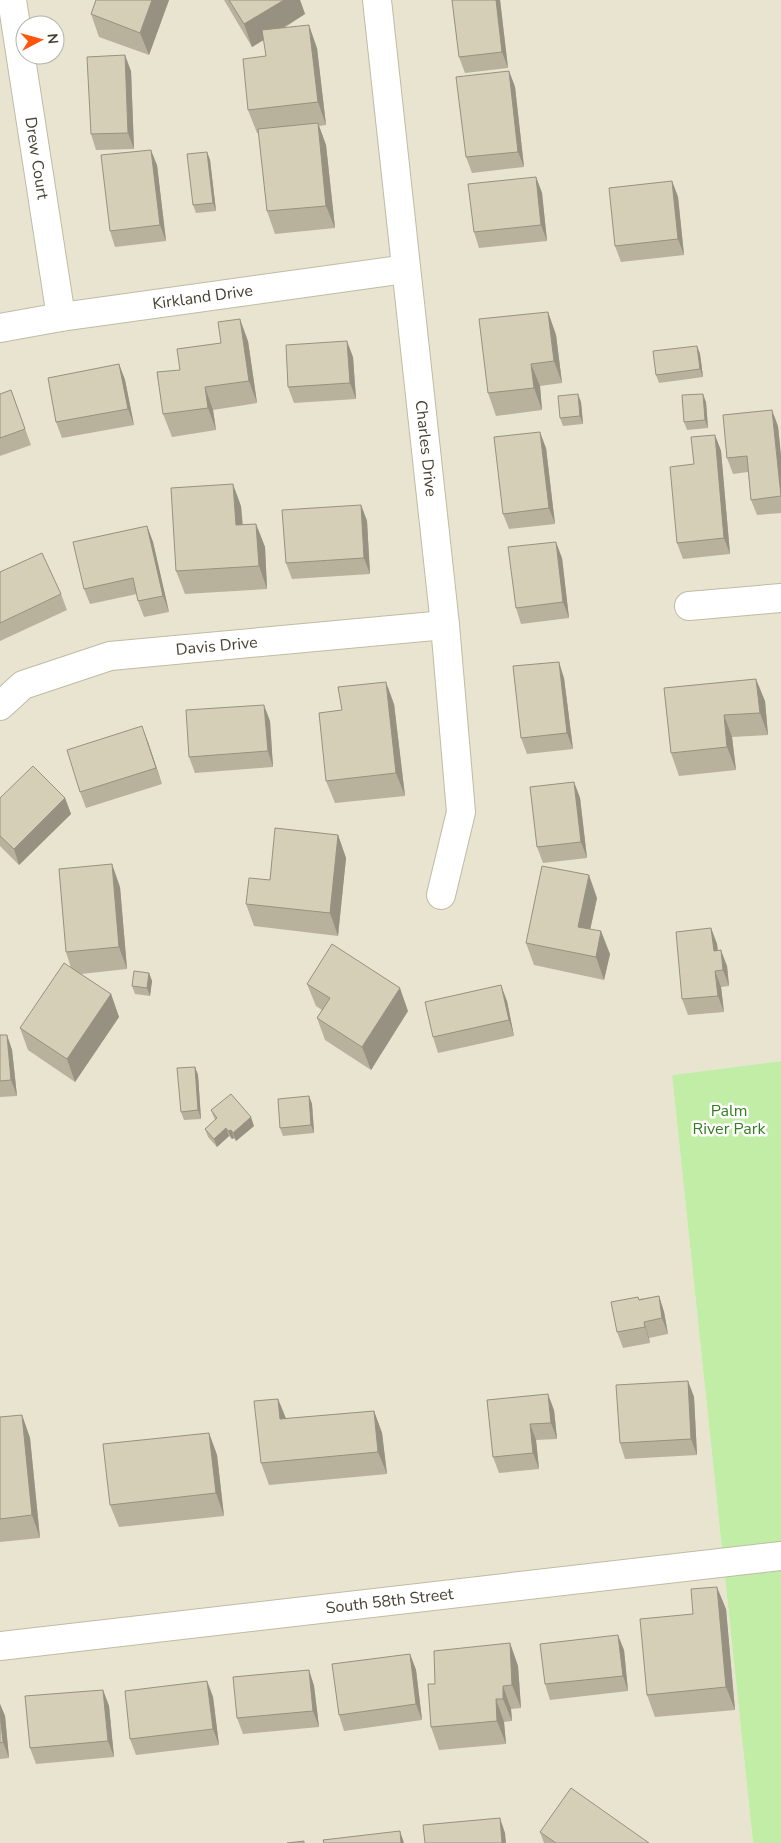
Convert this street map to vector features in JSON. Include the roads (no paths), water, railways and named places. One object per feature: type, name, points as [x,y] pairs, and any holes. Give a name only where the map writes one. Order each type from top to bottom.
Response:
[{"type":"street","name":"Drew Court","points":[[12,0],[61,318]]},
{"type":"street","name":"Charles Drive","points":[[377,0],[445,625],[461,812],[441,895]]},
{"type":"street","name":"Kirkland Drive","points":[[0,328],[406,269]]},
{"type":"street","points":[[689,606],[781,598]]},
{"type":"street","name":"Davis Drive","points":[[0,706],[23,685],[110,656],[445,625]]},
{"type":"street","name":"South 58th Street","points":[[0,1646],[781,1556]]},
{"type":"park label","name":"Palm River Park","points":[[729,1120]]}]
